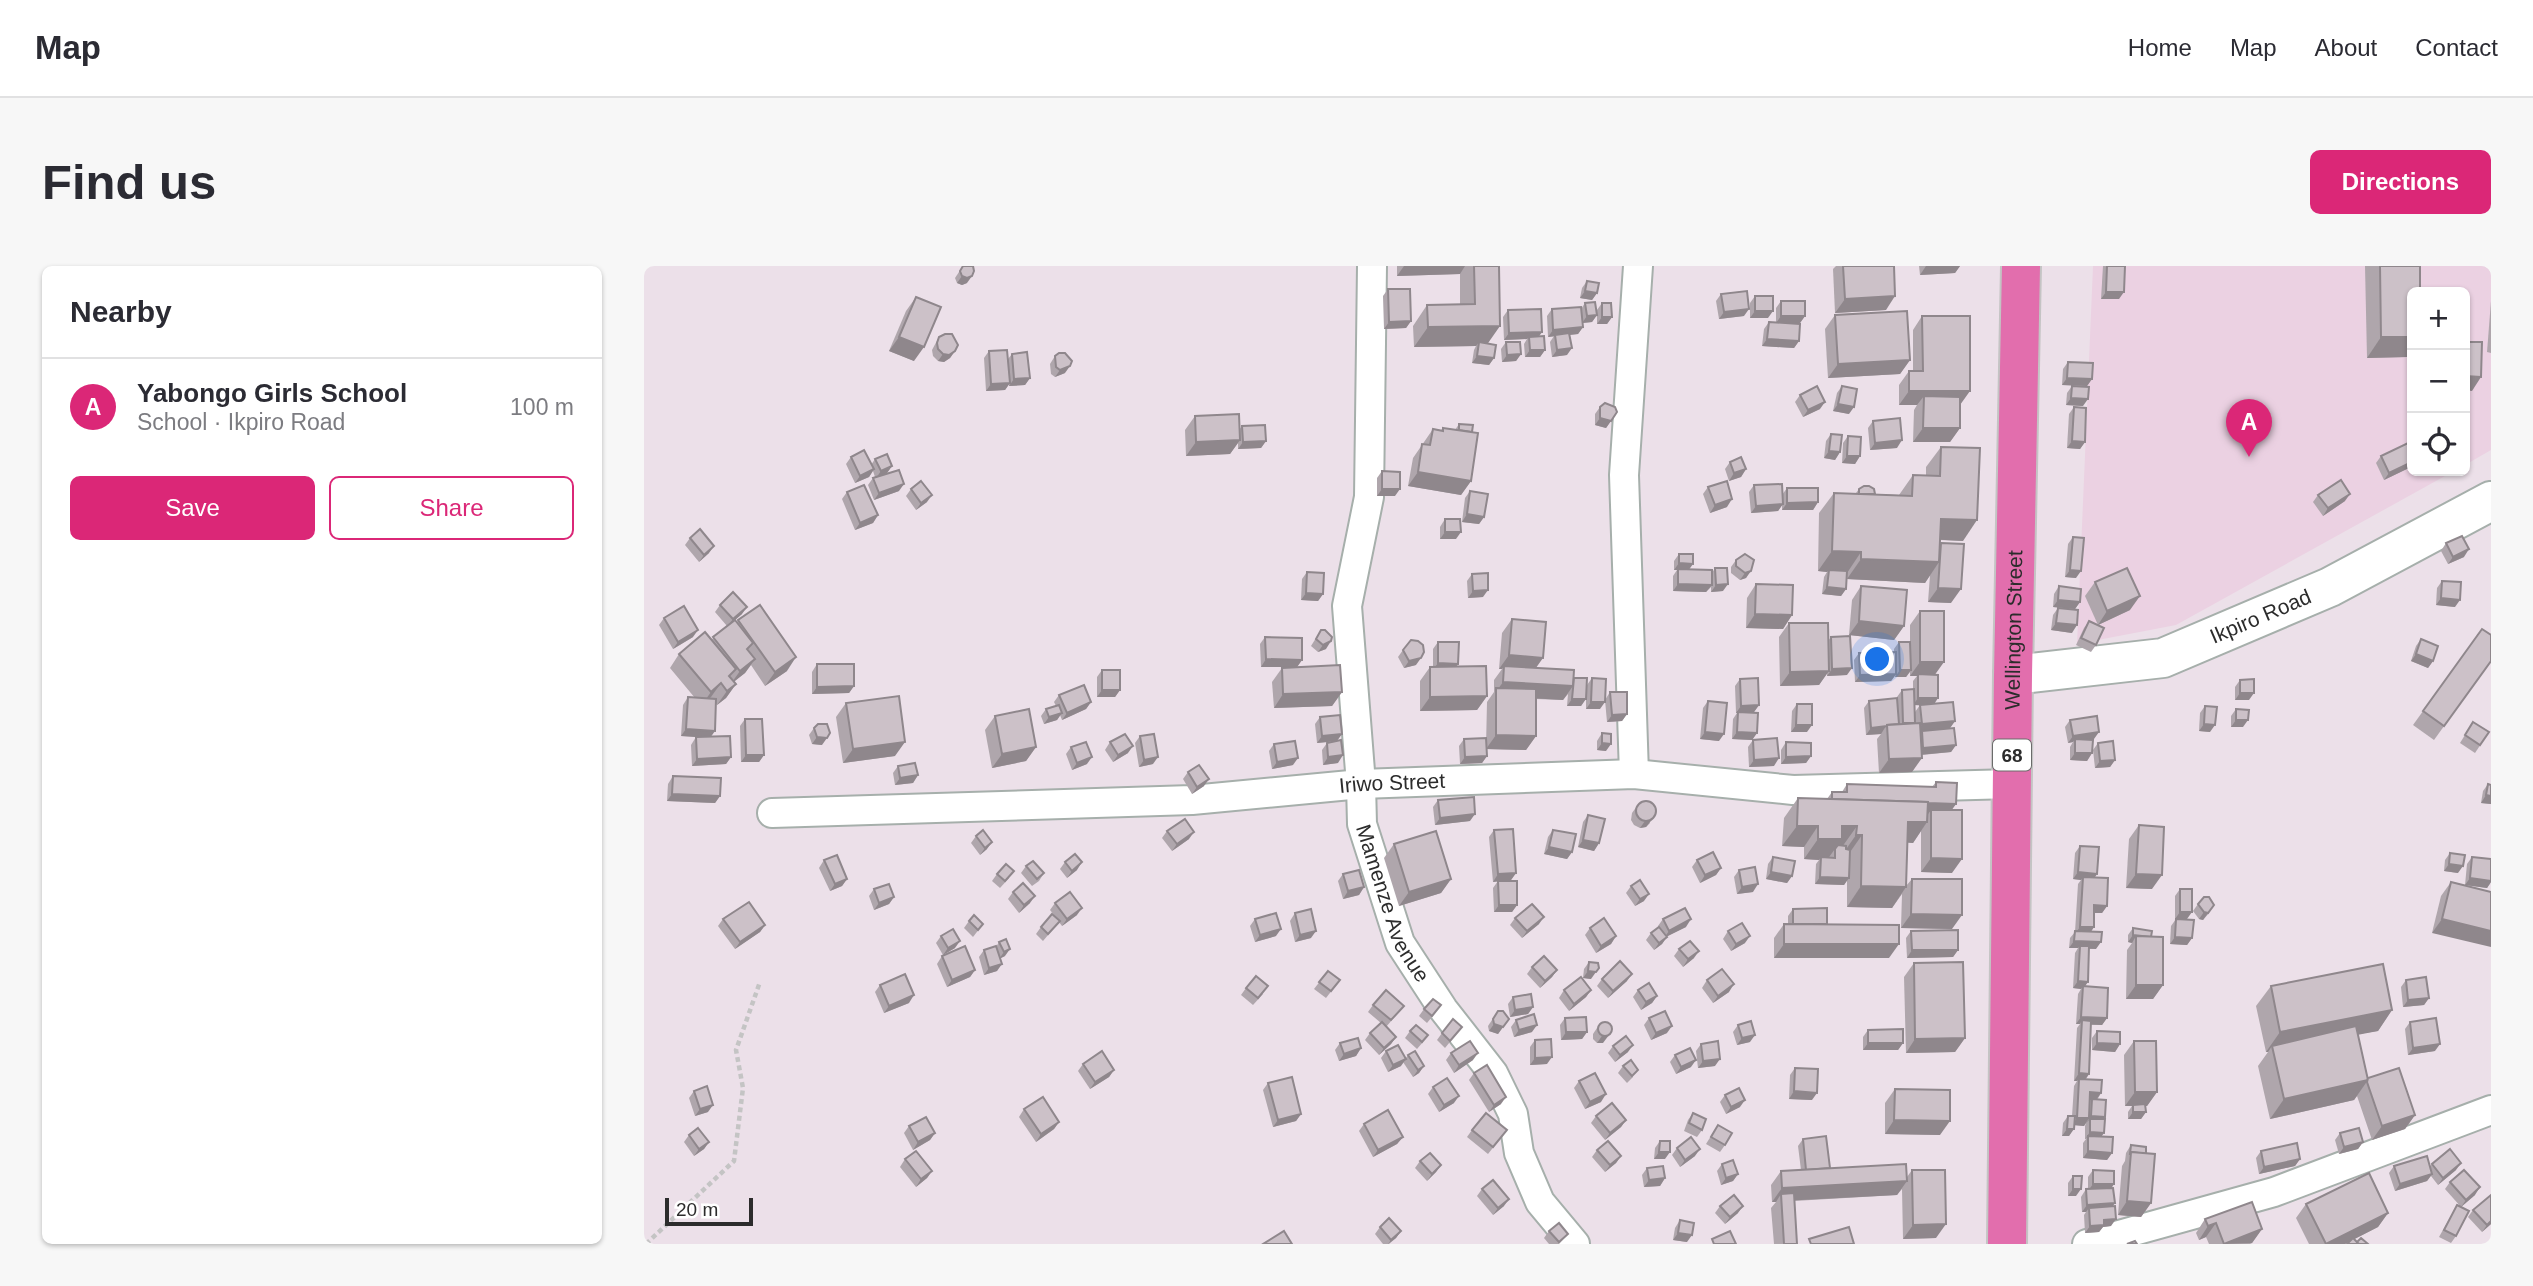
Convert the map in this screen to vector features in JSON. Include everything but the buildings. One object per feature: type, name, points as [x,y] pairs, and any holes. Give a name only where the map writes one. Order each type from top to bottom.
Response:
[{"type":"main road","name":"Wellington Street","points":[[2007,1244],[2013,676],[2021,266]]},
{"type":"street","name":"Mamenze Avenue","points":[[1372,266],[1369,497],[1347,606],[1362,824],[1400,943],[1443,1009],[1493,1073],[1513,1114],[1518,1153],[1540,1202],[1575,1244]]},
{"type":"street","points":[[1634,774],[1624,475],[1638,266]]},
{"type":"street","name":"Ikpiro Road","points":[[2013,676],[2163,658],[2330,587],[2491,501]]},
{"type":"street","name":"Iriwo Street","points":[[772,813],[1192,800],[1361,784],[1634,774],[1793,790],[2012,784]]},
{"type":"street","points":[[2087,1244],[2274,1192],[2491,1110]]},
{"type":"path","points":[[646,1244],[734,1161],[743,1088],[736,1050],[760,982]]},
{"type":"shaded area","points":[[2093,266],[2491,266],[2491,450],[2470,462],[2470,287],[2407,287],[2407,476],[2445,476],[2176,625],[2077,644]]},
{"type":"place","name":"Yabongo Girls School","points":[[2249,457]]}]
